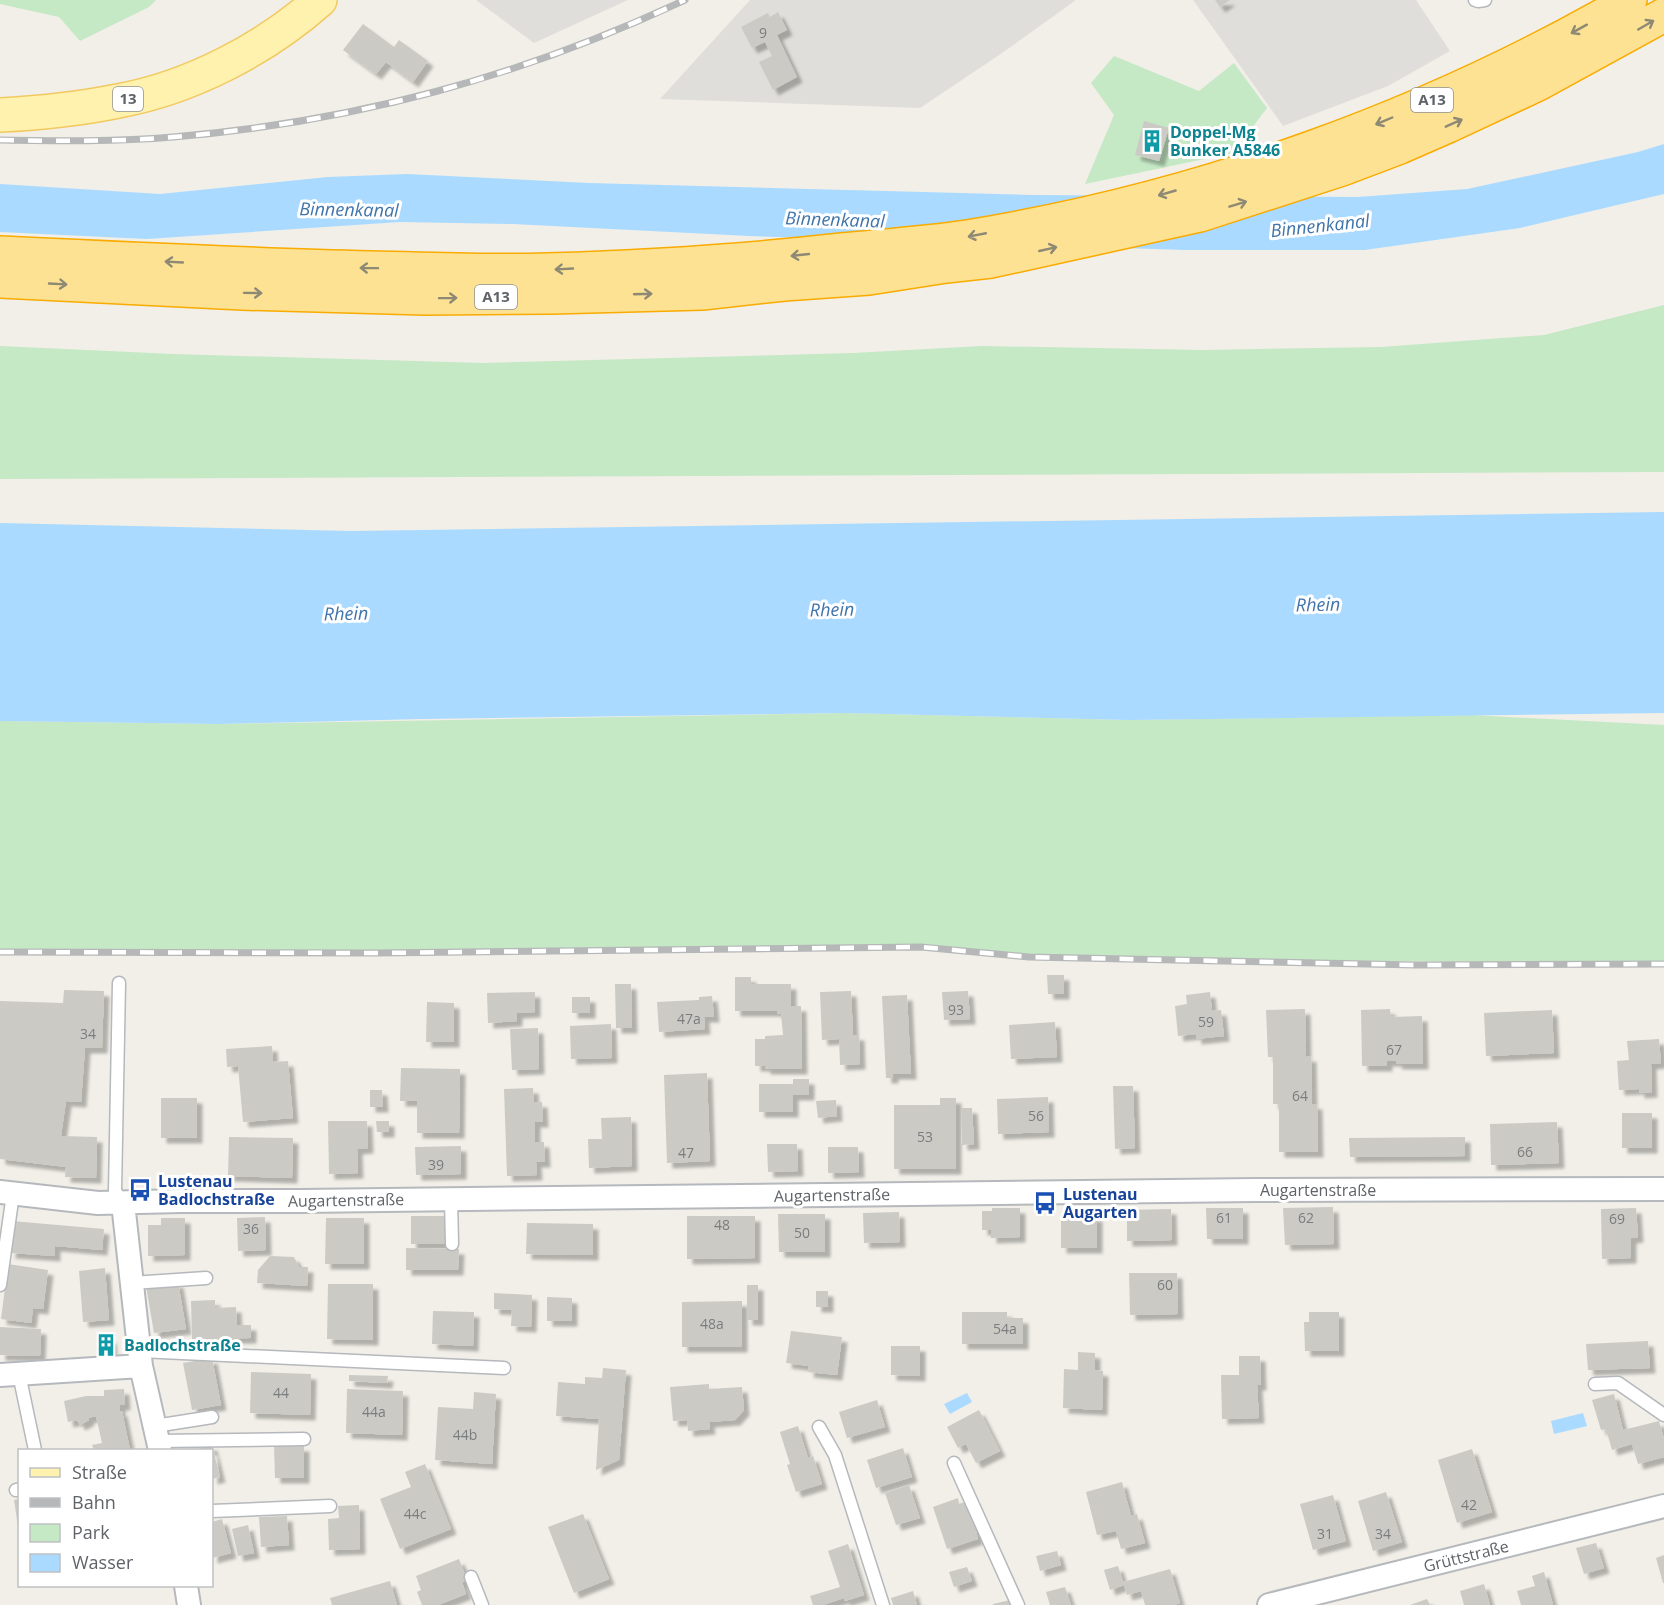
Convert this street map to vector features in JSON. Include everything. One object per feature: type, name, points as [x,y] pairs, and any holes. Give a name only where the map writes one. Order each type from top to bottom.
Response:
[{"type":"highway","name":"A13","points":[[0,254],[239,265],[544,270],[777,257],[965,237],[1073,217],[1140,200],[1224,177],[1347,135],[1467,85],[1561,39],[1630,0]]},
{"type":"highway","name":"A13","points":[[0,281],[242,293],[425,298],[552,297],[702,293],[869,278],[991,261],[1200,215],[1341,169],[1429,134],[1527,89],[1664,15]]},
{"type":"main road","name":"13","points":[[0,115],[46,112],[120,101],[202,75],[248,51],[288,26],[320,0]]},
{"type":"street","name":"Augartenstraße","points":[[7,1193],[98,1203],[123,1203],[1256,1190],[1664,1189]]},
{"type":"street","points":[[123,1203],[140,1359],[158,1439]]},
{"type":"street","points":[[9,1374],[140,1359]]},
{"type":"street","name":"Grüttstraße","points":[[1269,1605],[1310,1600],[1664,1506]]},
{"type":"street","points":[[186,1587],[189,1605]]},
{"type":"lane","points":[[1475,0],[1485,0]]},
{"type":"lane","points":[[119,983],[115,1191],[123,1203]]},
{"type":"lane","points":[[0,1285],[7,1193]]},
{"type":"lane","points":[[451,1199],[452,1244]]},
{"type":"lane","points":[[132,1283],[206,1278]]},
{"type":"lane","points":[[140,1359],[504,1368]]},
{"type":"lane","points":[[9,1374],[36,1449]]},
{"type":"lane","points":[[1595,1384],[1618,1383],[1664,1416]]},
{"type":"lane","points":[[158,1439],[212,1417]]},
{"type":"lane","points":[[819,1427],[835,1455],[883,1605]]},
{"type":"lane","points":[[158,1439],[303,1439]]},
{"type":"lane","points":[[954,1463],[1018,1605]]},
{"type":"lane","points":[[213,1511],[330,1506]]},
{"type":"lane","points":[[471,1577],[482,1605]]},
{"type":"shaded area","points":[[476,0],[628,0],[534,43]]},
{"type":"shaded area","points":[[750,0],[1076,0],[920,108],[660,99]]},
{"type":"shaded area","points":[[1193,0],[1416,0],[1450,51],[1388,86],[1283,126]]},
{"type":"green space","points":[[0,0],[156,0],[149,7],[80,41],[59,17],[0,4]]},
{"type":"green space","points":[[1114,56],[1199,91],[1234,63],[1267,108],[1233,153],[1085,184],[1114,115],[1091,83]]},
{"type":"green space","points":[[1664,305],[1664,472],[0,479],[0,346],[173,354],[483,363],[853,353],[982,346],[1203,350],[1381,347],[1544,335]]},
{"type":"green space","points":[[844,713],[1129,720],[1470,715],[1664,725],[1664,964],[1029,957],[921,947],[375,953],[0,951],[0,721],[220,724]]},
{"type":"water","name":"Binnenkanal","points":[[1664,144],[1664,194],[1520,228],[1365,250],[1184,250],[749,236],[513,224],[400,222],[147,239],[0,232],[0,184],[160,194],[328,177],[407,174],[589,183],[1033,195],[1358,197],[1467,189],[1638,152]]},
{"type":"water","name":"Rhein","points":[[1664,512],[1664,713],[1129,720],[844,713],[220,724],[0,721],[0,523],[351,531]]},
{"type":"water","points":[[967,1393],[972,1402],[950,1414],[944,1404]]},
{"type":"water","points":[[1583,1413],[1587,1426],[1554,1434],[1551,1421]]},
{"type":"building","points":[[1215,0],[1230,0],[1220,7]]},
{"type":"building","points":[[778,12],[787,30],[777,35],[797,77],[773,90],[759,62],[772,56],[765,42],[752,48],[741,27],[768,13],[770,17]]},
{"type":"building","points":[[363,24],[394,47],[399,40],[428,61],[413,82],[386,62],[376,74],[343,50]]},
{"type":"building","name":"Doppel-Mg Bunker A5846","points":[[1144,121],[1169,128],[1159,161],[1135,155]]},
{"type":"building","points":[[1047,975],[1064,975],[1064,994],[1048,994]]},
{"type":"building","points":[[735,977],[751,977],[751,984],[791,984],[791,1006],[801,1006],[802,1069],[765,1069],[765,1066],[755,1066],[755,1039],[783,1035],[781,1014],[777,1014],[777,1011],[735,1011]]},
{"type":"building","points":[[615,984],[631,984],[632,1028],[616,1028]]},
{"type":"building","points":[[64,990],[104,991],[102,1048],[85,1048],[81,1102],[66,1101],[61,1136],[97,1137],[96,1178],[65,1177],[66,1167],[0,1159],[0,1001],[63,1003]]},
{"type":"building","points":[[851,991],[853,1035],[859,1035],[860,1064],[840,1065],[839,1039],[822,1040],[820,992]]},
{"type":"building","points":[[968,991],[970,1019],[944,1020],[942,992]]},
{"type":"building","points":[[535,992],[535,1012],[517,1013],[517,1021],[488,1023],[487,993]]},
{"type":"building","points":[[1210,992],[1212,1011],[1221,1010],[1224,1036],[1196,1039],[1196,1034],[1178,1036],[1175,1006],[1187,1004],[1186,995]]},
{"type":"building","points":[[907,995],[911,1074],[893,1074],[893,1078],[886,1078],[882,996]]},
{"type":"building","points":[[712,996],[714,1017],[704,1017],[705,1029],[659,1032],[657,1002],[699,1000],[699,997]]},
{"type":"building","points":[[572,997],[590,997],[590,1013],[572,1013]]},
{"type":"building","points":[[427,1002],[454,1003],[454,1042],[426,1042]]},
{"type":"building","points":[[1305,1009],[1306,1057],[1311,1056],[1312,1104],[1317,1104],[1318,1152],[1279,1152],[1279,1104],[1273,1104],[1273,1057],[1268,1057],[1266,1010]]},
{"type":"building","points":[[1390,1009],[1391,1017],[1422,1016],[1423,1064],[1397,1064],[1396,1061],[1387,1061],[1387,1066],[1362,1066],[1361,1010]]},
{"type":"building","points":[[1552,1010],[1554,1053],[1486,1056],[1484,1013]]},
{"type":"building","points":[[1055,1022],[1057,1057],[1011,1059],[1009,1025]]},
{"type":"building","points":[[611,1024],[612,1058],[571,1059],[570,1026]]},
{"type":"building","points":[[538,1028],[539,1069],[512,1070],[510,1029]]},
{"type":"building","points":[[1659,1039],[1661,1063],[1651,1064],[1652,1092],[1639,1093],[1639,1089],[1619,1090],[1617,1061],[1629,1060],[1627,1041]]},
{"type":"building","points":[[272,1046],[273,1062],[288,1061],[293,1118],[243,1122],[238,1066],[227,1067],[226,1049]]},
{"type":"building","points":[[401,1068],[460,1069],[459,1133],[417,1133],[417,1101],[400,1101]]},
{"type":"building","points":[[707,1073],[710,1161],[667,1163],[664,1075]]},
{"type":"building","points":[[793,1079],[809,1079],[809,1095],[793,1095],[793,1112],[759,1112],[759,1084],[793,1084]]},
{"type":"building","points":[[1113,1086],[1133,1086],[1135,1148],[1115,1149]]},
{"type":"building","points":[[533,1088],[534,1102],[542,1102],[543,1122],[535,1122],[535,1142],[544,1142],[545,1162],[536,1162],[537,1175],[507,1176],[504,1089]]},
{"type":"building","points":[[370,1090],[382,1090],[383,1107],[370,1107]]},
{"type":"building","points":[[1048,1097],[1049,1132],[998,1134],[997,1099]]},
{"type":"building","points":[[161,1098],[197,1098],[197,1138],[161,1138]]},
{"type":"building","points":[[940,1098],[956,1098],[956,1169],[894,1169],[894,1105],[940,1105]]},
{"type":"building","points":[[836,1100],[837,1116],[818,1118],[816,1101]]},
{"type":"building","points":[[961,1108],[972,1108],[974,1144],[962,1145]]},
{"type":"building","points":[[1622,1113],[1652,1113],[1652,1148],[1622,1148]]},
{"type":"building","points":[[631,1117],[632,1166],[589,1168],[588,1139],[602,1139],[601,1118]]},
{"type":"building","points":[[328,1121],[367,1121],[368,1148],[357,1149],[358,1173],[329,1174]]},
{"type":"building","points":[[376,1121],[389,1121],[389,1132],[377,1132]]},
{"type":"building","points":[[1557,1122],[1559,1163],[1491,1165],[1490,1124]]},
{"type":"building","points":[[229,1137],[293,1138],[292,1178],[228,1176]]},
{"type":"building","points":[[1465,1137],[1465,1156],[1350,1157],[1349,1138]]},
{"type":"building","points":[[767,1144],[797,1144],[798,1171],[768,1172]]},
{"type":"building","points":[[461,1146],[461,1174],[416,1175],[415,1147]]},
{"type":"building","points":[[828,1147],[858,1147],[859,1172],[828,1173]]},
{"type":"building","points":[[1333,1207],[1334,1244],[1285,1245],[1283,1208]]},
{"type":"building","points":[[992,1208],[1020,1208],[1020,1237],[991,1238],[991,1230],[982,1230],[982,1211],[992,1211]]},
{"type":"building","points":[[1206,1208],[1243,1208],[1243,1239],[1207,1239]]},
{"type":"building","points":[[1636,1208],[1638,1237],[1631,1238],[1631,1258],[1602,1259],[1601,1209]]},
{"type":"building","points":[[1171,1209],[1172,1240],[1127,1241],[1127,1210]]},
{"type":"building","points":[[1090,1211],[1090,1216],[1097,1216],[1097,1248],[1061,1248],[1061,1216],[1072,1216],[1072,1212]]},
{"type":"building","points":[[899,1212],[900,1242],[864,1243],[863,1213]]},
{"type":"building","points":[[778,1214],[825,1214],[825,1252],[779,1252]]},
{"type":"building","points":[[411,1216],[445,1216],[445,1244],[411,1244]]},
{"type":"building","points":[[687,1216],[755,1216],[755,1258],[687,1259]]},
{"type":"building","points":[[265,1217],[266,1250],[238,1251],[237,1218]]},
{"type":"building","points":[[161,1218],[185,1218],[185,1255],[148,1256],[148,1225],[161,1225]]},
{"type":"building","points":[[326,1218],[364,1218],[364,1264],[325,1264]]},
{"type":"building","points":[[12,1221],[104,1229],[102,1250],[55,1246],[55,1256],[10,1253]]},
{"type":"building","points":[[527,1223],[593,1224],[593,1255],[526,1254]]},
{"type":"building","points":[[406,1248],[459,1249],[458,1270],[406,1270]]},
{"type":"building","points":[[270,1256],[294,1257],[299,1267],[308,1267],[307,1286],[257,1283],[258,1270]]},
{"type":"building","points":[[8,1264],[48,1270],[43,1309],[33,1308],[31,1323],[1,1319]]},
{"type":"building","points":[[105,1268],[109,1320],[83,1322],[79,1271]]},
{"type":"building","points":[[1129,1273],[1177,1273],[1178,1314],[1130,1315]]},
{"type":"building","points":[[178,1282],[186,1329],[154,1333],[146,1286]]},
{"type":"building","points":[[328,1284],[373,1284],[373,1340],[327,1339]]},
{"type":"building","points":[[747,1285],[758,1285],[758,1320],[747,1320]]},
{"type":"building","points":[[816,1291],[828,1291],[828,1307],[816,1307]]},
{"type":"building","points":[[494,1293],[532,1295],[531,1327],[511,1326],[512,1310],[494,1309]]},
{"type":"building","points":[[547,1297],[572,1298],[572,1321],[547,1321]]},
{"type":"building","points":[[215,1300],[215,1308],[236,1307],[237,1325],[251,1325],[251,1338],[192,1339],[191,1301]]},
{"type":"building","points":[[742,1301],[742,1347],[682,1347],[682,1302]]},
{"type":"building","points":[[433,1311],[474,1312],[473,1346],[432,1344]]},
{"type":"building","points":[[962,1312],[1007,1312],[1007,1318],[1023,1318],[1023,1344],[962,1344]]},
{"type":"building","points":[[1309,1312],[1339,1312],[1339,1351],[1305,1351],[1304,1322],[1309,1322]]},
{"type":"building","points":[[0,1327],[41,1329],[40,1356],[0,1355]]},
{"type":"building","points":[[791,1331],[842,1337],[837,1375],[808,1372],[809,1366],[786,1363]]},
{"type":"building","name":"Badlochstraße","points":[[111,1338],[112,1350],[101,1351],[100,1339]]},
{"type":"building","points":[[1648,1341],[1650,1368],[1588,1370],[1586,1344]]},
{"type":"building","points":[[891,1346],[920,1346],[920,1376],[891,1375]]},
{"type":"building","points":[[1078,1352],[1095,1353],[1095,1370],[1103,1371],[1102,1410],[1063,1408],[1064,1369],[1078,1370]]},
{"type":"building","points":[[1239,1356],[1260,1356],[1261,1385],[1257,1385],[1259,1418],[1222,1419],[1221,1375],[1239,1375]]},
{"type":"building","points":[[212,1358],[221,1405],[192,1410],[183,1363]]},
{"type":"building","points":[[603,1368],[626,1370],[619,1460],[596,1470],[599,1419],[556,1416],[558,1382],[585,1384],[585,1377],[602,1378]]},
{"type":"building","points":[[251,1372],[311,1374],[310,1415],[250,1413]]},
{"type":"building","points":[[349,1375],[388,1376],[387,1383],[349,1381]]},
{"type":"building","points":[[709,1384],[709,1389],[742,1387],[744,1410],[735,1420],[709,1422],[710,1429],[688,1431],[687,1420],[673,1421],[670,1387]]},
{"type":"building","points":[[124,1389],[125,1405],[120,1405],[120,1411],[122,1411],[130,1449],[94,1449],[92,1445],[102,1443],[96,1416],[88,1418],[89,1420],[80,1425],[77,1420],[68,1422],[64,1401],[86,1396],[104,1396],[104,1390]]},
{"type":"building","points":[[347,1389],[403,1391],[402,1435],[346,1433]]},
{"type":"building","points":[[474,1392],[496,1394],[492,1464],[435,1460],[438,1407],[473,1409]]},
{"type":"building","points":[[1614,1394],[1623,1430],[1659,1421],[1664,1439],[1664,1457],[1638,1464],[1632,1444],[1612,1450],[1606,1429],[1601,1430],[1592,1400]]},
{"type":"building","points":[[877,1400],[885,1427],[847,1438],[839,1412]]},
{"type":"building","points":[[979,1410],[1000,1451],[976,1463],[966,1444],[958,1448],[947,1427]]},
{"type":"building","points":[[798,1426],[808,1458],[813,1456],[822,1484],[796,1492],[780,1432]]},
{"type":"building","points":[[212,1445],[213,1449],[198,1449]]},
{"type":"building","points":[[274,1446],[304,1446],[304,1478],[275,1478]]},
{"type":"building","points":[[903,1448],[912,1477],[876,1488],[867,1460]]},
{"type":"building","points":[[213,1449],[220,1477],[213,1479]]},
{"type":"building","points":[[1472,1449],[1492,1512],[1457,1523],[1438,1460]]},
{"type":"building","points":[[425,1464],[451,1529],[400,1549],[380,1499],[411,1487],[405,1472]]},
{"type":"building","points":[[1122,1482],[1131,1516],[1137,1514],[1145,1543],[1121,1549],[1116,1531],[1097,1535],[1086,1492]]},
{"type":"building","points":[[909,1485],[920,1518],[896,1525],[885,1493]]},
{"type":"building","points":[[1386,1492],[1402,1542],[1373,1551],[1358,1501]]},
{"type":"building","points":[[1333,1495],[1346,1541],[1313,1550],[1300,1504]]},
{"type":"building","points":[[958,1498],[959,1504],[966,1502],[971,1514],[974,1514],[979,1530],[976,1531],[978,1539],[947,1549],[933,1507]]},
{"type":"building","points":[[18,1499],[18,1527],[14,1500]]},
{"type":"building","points":[[359,1505],[360,1549],[329,1550],[328,1519],[339,1518],[338,1506]]},
{"type":"building","points":[[583,1514],[609,1579],[574,1593],[548,1527]]},
{"type":"building","points":[[287,1516],[289,1545],[261,1547],[259,1517]]},
{"type":"building","points":[[222,1519],[231,1553],[213,1558],[213,1522]]},
{"type":"building","points":[[248,1525],[254,1553],[238,1556],[232,1529]]},
{"type":"building","points":[[1596,1543],[1604,1568],[1584,1574],[1576,1548]]},
{"type":"building","points":[[848,1544],[864,1595],[845,1601],[844,1598],[823,1605],[813,1605],[810,1596],[840,1587],[828,1551]]},
{"type":"building","points":[[1057,1551],[1061,1565],[1040,1571],[1036,1556]]},
{"type":"building","points":[[1664,1555],[1664,1583],[1663,1583],[1656,1558]]},
{"type":"building","points":[[459,1559],[467,1580],[462,1582],[466,1594],[438,1605],[422,1605],[417,1592],[421,1590],[416,1576]]},
{"type":"building","points":[[1118,1566],[1123,1582],[1170,1569],[1180,1603],[1145,1605],[1141,1591],[1127,1595],[1124,1585],[1110,1590],[1104,1570]]},
{"type":"building","points":[[967,1567],[972,1581],[954,1587],[949,1572]]},
{"type":"building","points":[[1544,1572],[1553,1605],[1521,1605],[1517,1591],[1535,1586],[1532,1576]]},
{"type":"building","points":[[390,1581],[397,1605],[332,1605],[330,1598]]},
{"type":"building","points":[[1484,1584],[1490,1605],[1464,1605],[1460,1591]]},
{"type":"building","points":[[1065,1587],[1071,1605],[1050,1605],[1046,1592]]},
{"type":"building","points":[[913,1591],[917,1605],[893,1605],[891,1598]]},
{"type":"building","points":[[1427,1599],[1430,1605],[1410,1605]]},
{"type":"building","points":[[1010,1600],[1012,1605],[993,1605],[993,1604]]},
{"type":"railway","points":[[0,140],[152,139],[240,130],[371,107],[435,92],[561,52],[685,0]]},
{"type":"railway","points":[[0,952],[375,953],[921,947],[1029,957],[1416,965],[1664,964]]},
{"type":"place","name":"Doppel-Mg Bunker A5846","points":[[1152,141]]},
{"type":"place","name":"Lustenau Badlochstraße","points":[[140,1190]]},
{"type":"place","name":"Lustenau Augarten","points":[[1045,1203]]},
{"type":"place","name":"Badlochstraße","points":[[106,1345]]}]
